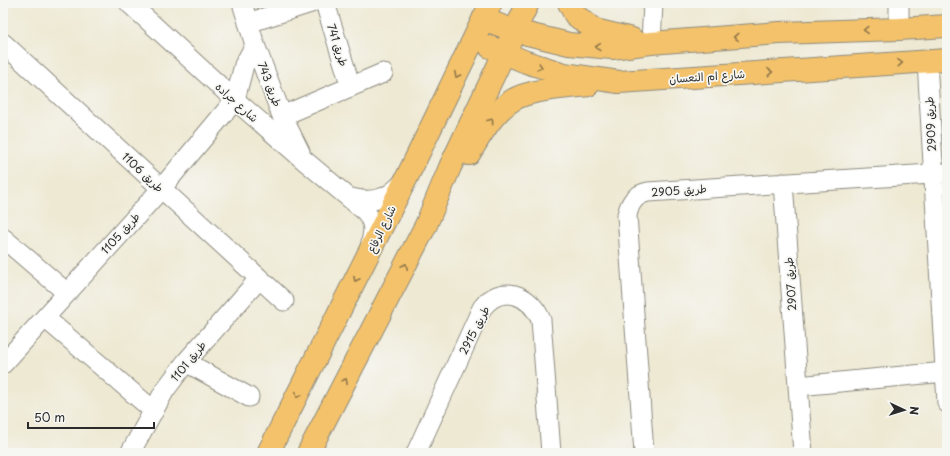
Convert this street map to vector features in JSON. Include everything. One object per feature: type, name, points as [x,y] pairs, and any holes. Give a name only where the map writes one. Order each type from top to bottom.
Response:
[{"type":"main road","points":[[426,225],[450,167],[528,3]]},
{"type":"main road","points":[[569,3],[575,15],[595,30],[650,43]]},
{"type":"main road","points":[[487,11],[515,30],[562,43],[612,48],[650,43],[779,33],[947,26]]},
{"type":"main road","name":"شارع الرفاع","points":[[268,453],[368,257],[487,11]]},
{"type":"main road","name":"شارع ام النعسان","points":[[474,40],[503,53],[564,74],[619,82],[937,60]]},
{"type":"main road","points":[[308,453],[426,225],[478,139],[498,112],[514,99],[533,92],[619,82]]},
{"type":"street","name":"شارع جراده","points":[[129,3],[235,100],[366,212],[372,221],[373,231],[368,257]]},
{"type":"street","name":"طريق 743","points":[[242,3],[255,45],[282,116],[305,161]]},
{"type":"street","points":[[248,24],[311,3]]},
{"type":"street","name":"طريق 741","points":[[324,3],[351,87]]},
{"type":"street","points":[[650,43],[653,3]]},
{"type":"street","points":[[899,3],[899,29]]},
{"type":"street","name":"طريق 1106","points":[[3,43],[284,301]]},
{"type":"street","points":[[235,100],[244,65],[255,45]]},
{"type":"street","name":"طريق 2909","points":[[937,60],[947,404]]},
{"type":"street","points":[[282,116],[383,73]]},
{"type":"street","name":"طريق 1105","points":[[3,364],[161,189],[235,100]]},
{"type":"street","name":"طريق 2905","points":[[644,453],[627,215],[632,200],[637,196],[648,192],[940,173]]},
{"type":"street","points":[[348,197],[362,201],[385,197],[397,189],[408,176]]},
{"type":"street","name":"طريق 2907","points":[[783,183],[803,453]]},
{"type":"street","points":[[3,238],[67,293]]},
{"type":"street","name":"طريق 1101","points":[[130,453],[165,390],[186,362],[259,279]]},
{"type":"street","name":"طريق 2915","points":[[416,453],[482,308],[486,303],[497,296],[510,294],[527,300],[534,307],[541,320],[552,453]]},
{"type":"street","points":[[45,318],[154,411]]},
{"type":"street","points":[[186,362],[249,397]]},
{"type":"street","points":[[798,386],[945,372]]}]
